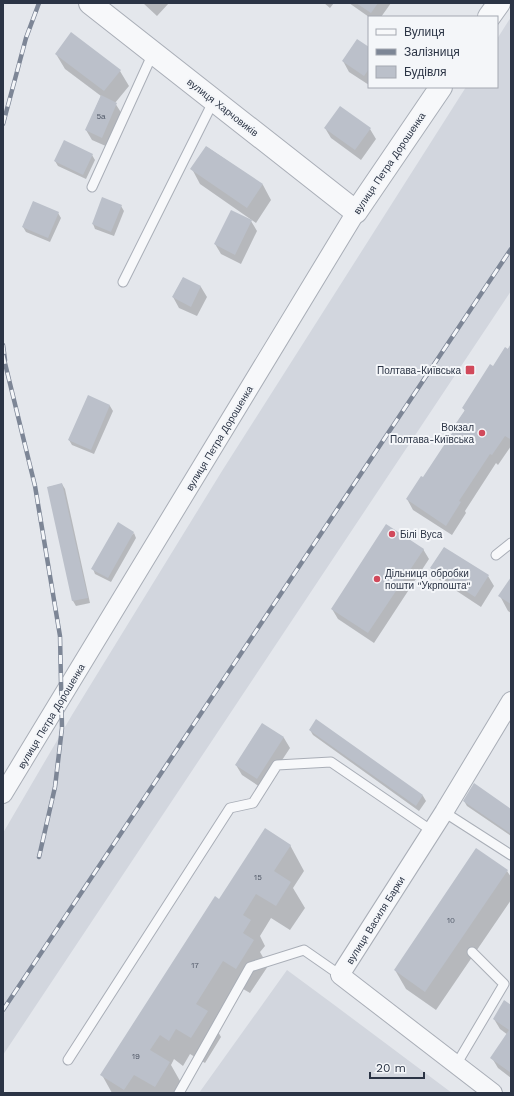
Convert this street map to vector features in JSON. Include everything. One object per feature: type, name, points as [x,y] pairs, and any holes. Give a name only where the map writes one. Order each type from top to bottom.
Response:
[{"type":"street","points":[[490,16],[499,3]]},
{"type":"street","name":"вулиця Харчовиків","points":[[95,4],[153,52],[356,212]]},
{"type":"street","name":"вулиця Петра Дорошенка","points":[[3,794],[356,212],[440,88]]},
{"type":"street","name":"вулиця Василя Барки","points":[[493,1093],[340,974],[444,812],[511,702]]},
{"type":"lane","points":[[92,188],[153,52]]},
{"type":"lane","points":[[123,282],[214,100]]},
{"type":"lane","points":[[496,555],[511,543]]},
{"type":"lane","points":[[68,1060],[230,808],[253,803],[277,765],[331,762],[432,831]]},
{"type":"lane","points":[[444,812],[511,855]]},
{"type":"lane","points":[[179,1093],[250,968],[304,950],[340,974]]},
{"type":"lane","points":[[456,1065],[507,987],[472,952]]},
{"type":"shaded area","points":[[511,17],[511,291],[3,1055],[3,833],[72,715],[222,471],[465,88],[498,88],[498,37]]},
{"type":"shaded area","points":[[287,970],[333,1004],[452,1093],[199,1093]]},
{"type":"building","points":[[356,3],[378,3],[371,13]]},
{"type":"building","points":[[71,32],[121,70],[104,91],[55,54]]},
{"type":"building","points":[[357,39],[368,46],[368,70],[364,76],[342,61]]},
{"type":"building","points":[[101,95],[117,103],[102,138],[85,130]]},
{"type":"building","points":[[340,106],[371,128],[355,150],[324,128]]},
{"type":"building","points":[[64,140],[93,154],[83,175],[54,161]]},
{"type":"building","points":[[206,146],[263,184],[247,208],[190,169]]},
{"type":"building","points":[[102,197],[122,205],[111,232],[92,224]]},
{"type":"building","points":[[33,201],[59,212],[48,238],[22,227]]},
{"type":"building","points":[[231,210],[252,220],[235,255],[214,244]]},
{"type":"building","points":[[183,277],[201,286],[191,307],[172,297]]},
{"type":"building","name":"Вокзал Полтава-Київська","points":[[511,343],[511,439],[505,436],[492,455],[490,454],[459,501],[461,502],[446,526],[406,499],[421,476],[423,477],[454,430],[452,429],[465,410],[462,408],[490,364],[493,366],[505,347],[508,349]]},
{"type":"building","points":[[88,395],[110,405],[91,450],[68,440]]},
{"type":"building","points":[[62,483],[88,598],[72,601],[47,487]]},
{"type":"building","points":[[118,522],[134,532],[108,578],[91,569]]},
{"type":"building","name":"Дільниця обробки пошти \"Укрпошта\"","points":[[386,524],[424,549],[368,633],[331,609]]},
{"type":"building","points":[[444,547],[489,575],[475,597],[430,568]]},
{"type":"building","points":[[511,577],[511,604],[498,596]]},
{"type":"building","points":[[316,719],[423,795],[416,806],[309,730]]},
{"type":"building","points":[[262,723],[284,737],[257,779],[235,765]]},
{"type":"building","points":[[474,783],[511,809],[511,834],[463,801]]},
{"type":"building","points":[[265,828],[291,845],[274,871],[291,882],[276,906],[256,894],[243,915],[251,920],[243,933],[254,940],[236,969],[223,961],[196,1004],[208,1011],[191,1038],[176,1029],[169,1041],[160,1035],[150,1050],[170,1062],[155,1087],[134,1075],[124,1090],[100,1075],[215,896],[219,899]]},
{"type":"building","points":[[476,848],[508,870],[425,992],[394,970]]},
{"type":"building","points":[[504,1000],[511,1005],[511,1073],[490,1058],[509,1030],[493,1019]]},
{"type":"railway","points":[[3,124],[26,38],[39,3]]},
{"type":"railway","points":[[3,1010],[511,249]]},
{"type":"railway","points":[[3,345],[5,360]]},
{"type":"railway","points":[[3,355],[35,486],[60,636],[62,728],[55,787],[39,857]]},
{"type":"place","name":"Полтава-Київська","points":[[470,370]]},
{"type":"place","name":"Вокзал Полтава-Київська","points":[[482,433]]},
{"type":"place","name":"Білі Вуса","points":[[392,534]]},
{"type":"place","name":"Дільниця обробки пошти \"Укрпошта\"","points":[[377,579]]}]
